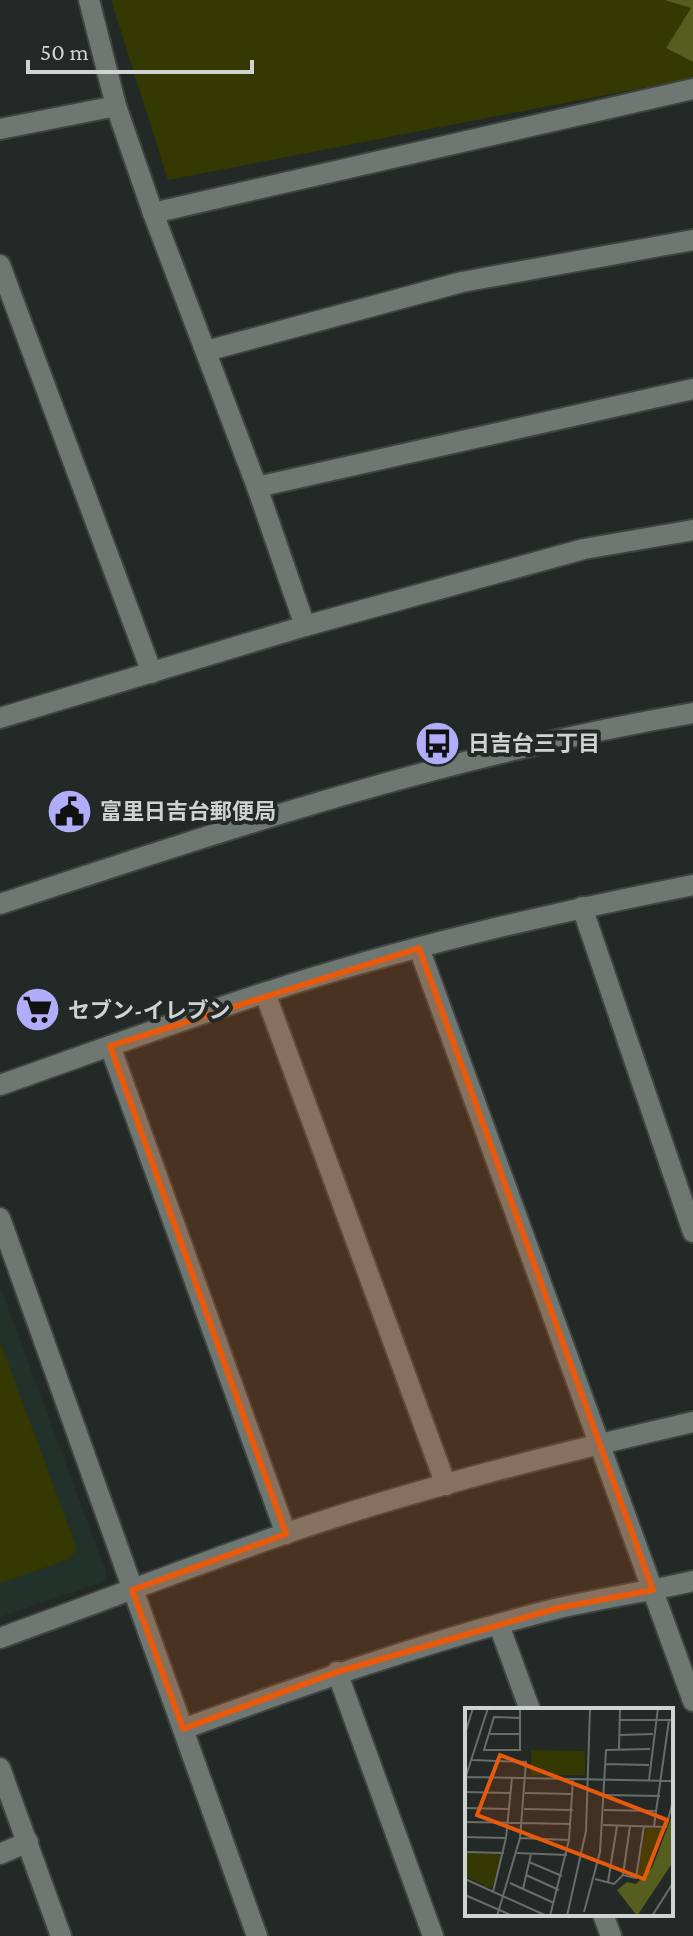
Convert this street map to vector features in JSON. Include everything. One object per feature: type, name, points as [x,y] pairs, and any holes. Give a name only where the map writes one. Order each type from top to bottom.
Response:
[{"type":"street","points":[[89,0],[116,106],[305,626]]},
{"type":"street","points":[[153,213],[693,89]]},
{"type":"street","points":[[0,129],[116,106]]},
{"type":"street","points":[[206,351],[462,282],[693,240]]},
{"type":"street","points":[[0,265],[152,673]]},
{"type":"street","points":[[257,487],[693,389]]},
{"type":"street","points":[[0,718],[305,626],[584,549],[693,530]]},
{"type":"street","points":[[0,904],[223,831],[428,772],[636,723],[693,713]]},
{"type":"street","points":[[0,1085],[265,993],[419,948],[582,907],[693,885]]},
{"type":"street","points":[[582,907],[693,1232]]},
{"type":"street","points":[[419,948],[693,1701]]},
{"type":"street","points":[[265,993],[446,1485]]},
{"type":"street","points":[[110,1046],[286,1534]]},
{"type":"street","points":[[0,1218],[257,1936]]},
{"type":"street","points":[[0,1638],[286,1534],[446,1485],[693,1422]]},
{"type":"street","points":[[183,1729],[337,1672],[558,1608],[693,1581]]},
{"type":"street","points":[[499,1625],[529,1708]]},
{"type":"street","points":[[337,1672],[433,1936]]},
{"type":"street","points":[[0,1768],[61,1936]]},
{"type":"street","points":[[0,1854],[28,1842]]},
{"type":"street","points":[[604,1916],[611,1936]]},
{"type":"highlighted area","points":[[419,948],[653,1590],[558,1608],[337,1672],[183,1729],[132,1590],[286,1534],[110,1046]]},
{"type":"shaded area","points":[[0,1286],[106,1572],[105,1580],[98,1584],[0,1617]]},
{"type":"green space","points":[[111,0],[664,0],[691,8],[666,48],[693,62],[693,78],[168,180]]},
{"type":"green space","points":[[664,0],[693,0],[693,62],[666,48],[691,8]]},
{"type":"green space","points":[[0,1342],[77,1549],[69,1559],[0,1583]]},
{"type":"place","name":"日吉台三丁目","points":[[437,743]]},
{"type":"place","name":"富里日吉台郵便局","points":[[69,811]]},
{"type":"place","name":"セブン-イレブン","points":[[37,1010]]}]
